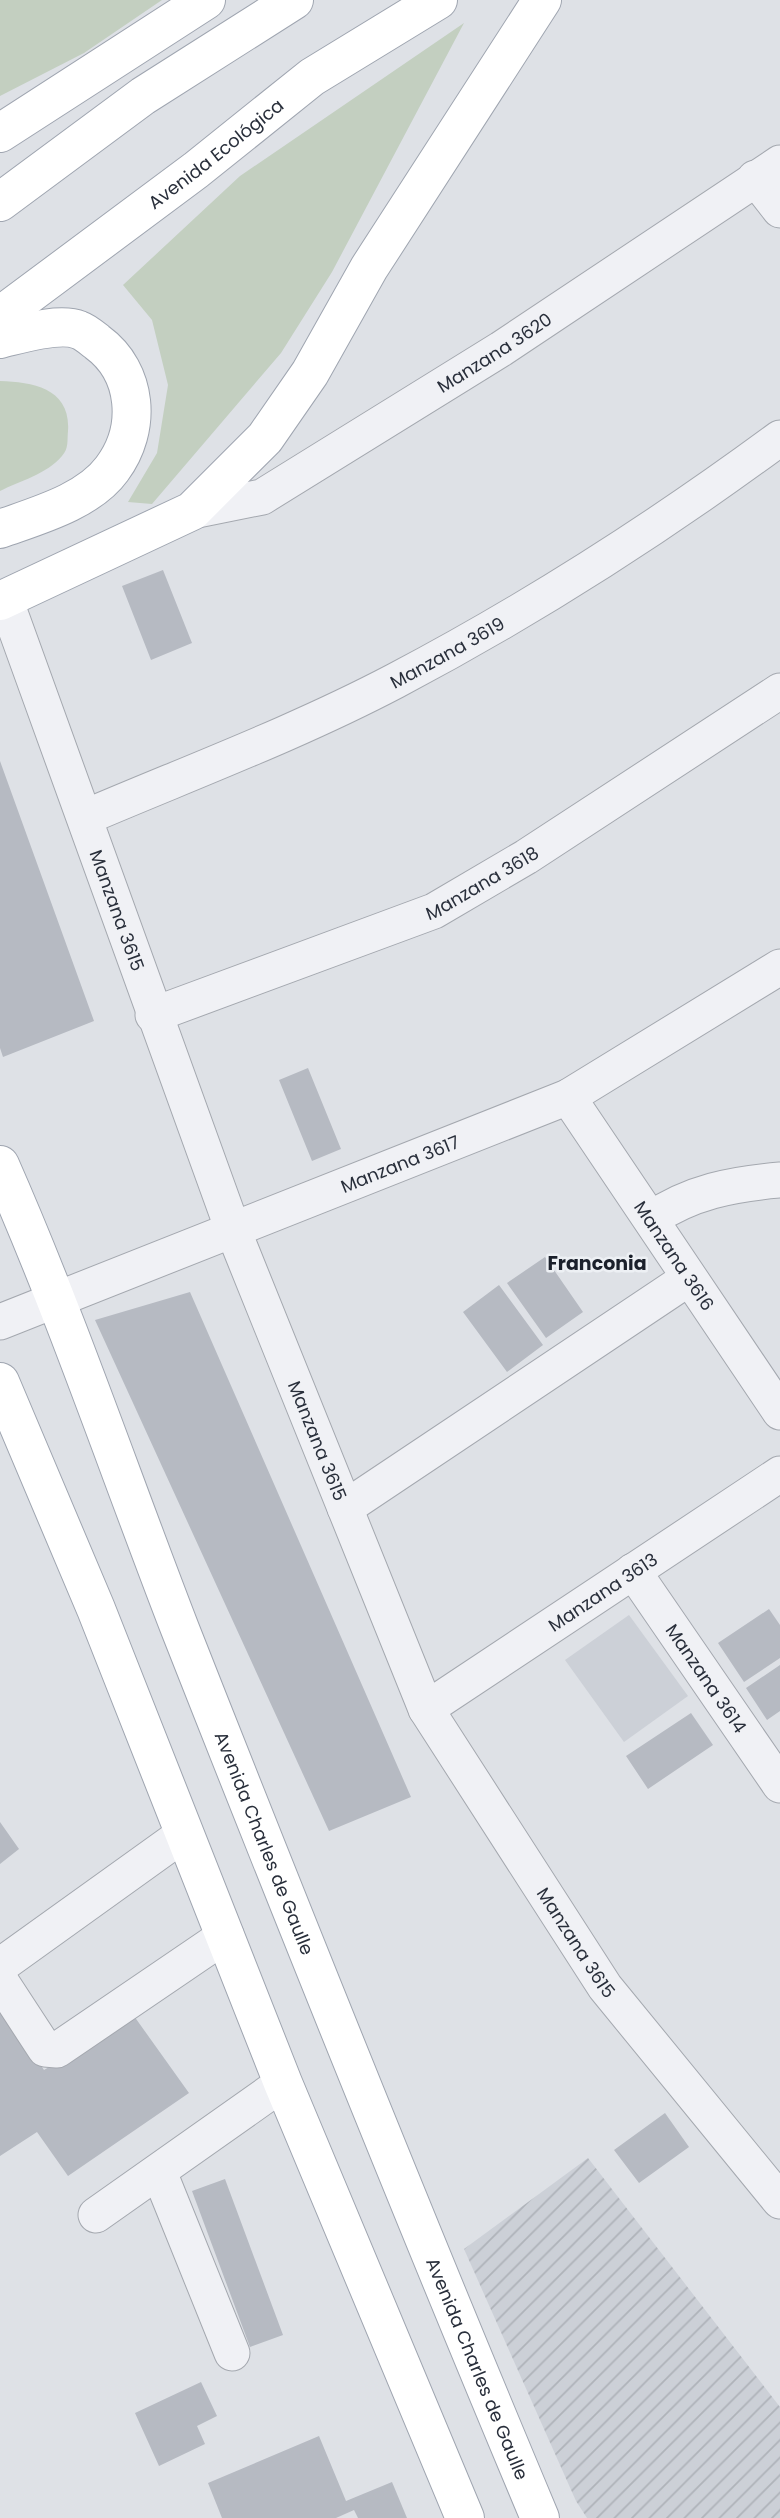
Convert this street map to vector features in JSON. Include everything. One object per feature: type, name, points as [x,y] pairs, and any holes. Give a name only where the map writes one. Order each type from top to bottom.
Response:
[{"type":"main road","points":[[0,132],[206,0]]},
{"type":"main road","points":[[0,202],[143,96],[294,0]]},
{"type":"main road","name":"Avenida Ecológica","points":[[0,317],[196,170],[312,77],[438,0]]},
{"type":"main road","points":[[2,600],[192,511],[265,439],[303,384],[376,257],[542,0]]},
{"type":"main road","points":[[0,339],[43,329],[79,329],[113,353],[133,395],[130,439],[111,471],[69,503],[0,529]]},
{"type":"main road","name":"Avenida Charles de Gaulle","points":[[0,1165],[57,1300],[178,1622],[341,2037],[539,2511]]},
{"type":"main road","points":[[0,1382],[185,1833],[283,2083],[464,2518]]},
{"type":"street","name":"Manzana 3620","points":[[192,511],[262,496],[501,349],[768,170]]},
{"type":"street","points":[[768,170],[780,210]]},
{"type":"street","name":"Manzana 3619","points":[[86,817],[297,727],[394,681],[512,616],[673,514],[780,438]]},
{"type":"street","name":"Manzana 3615","points":[[2,600],[86,817],[153,1015],[233,1230],[426,1709],[606,1987],[780,2201]]},
{"type":"street","name":"Manzana 3618","points":[[153,1015],[434,911],[527,857],[780,691]]},
{"type":"street","name":"Manzana 3617","points":[[0,1322],[568,1097],[780,967]]},
{"type":"street","name":"Manzana 3616","points":[[568,1097],[780,1412]]},
{"type":"street","points":[[651,1219],[678,1201],[745,1183],[780,1180]]},
{"type":"street","points":[[345,1508],[689,1278]]},
{"type":"street","name":"Manzana 3613","points":[[426,1709],[780,1474]]},
{"type":"street","name":"Manzana 3614","points":[[634,1572],[780,1785]]},
{"type":"street","points":[[0,1971],[5,1963],[185,1833]]},
{"type":"street","points":[[0,1980],[45,2049],[57,2050],[226,1935]]},
{"type":"street","points":[[96,2215],[283,2083]]},
{"type":"street","points":[[159,2172],[232,2353]]},
{"type":"shaded area","points":[[629,1615],[688,1696],[624,1742],[565,1660]]},
{"type":"shaded area","points":[[588,2158],[780,2407],[780,2518],[587,2518],[576,2501],[464,2249]]},
{"type":"green space","points":[[0,0],[162,0],[84,53],[0,96]]},
{"type":"green space","points":[[464,23],[332,272],[281,353],[152,504],[128,502],[157,453],[168,385],[152,320],[123,285],[240,176]]},
{"type":"green space","points":[[0,381],[37,386],[57,397],[67,417],[68,431],[66,450],[56,462],[0,491]]},
{"type":"building","points":[[163,570],[192,643],[151,660],[122,586]]},
{"type":"building","points":[[0,761],[94,1021],[3,1057],[0,1048]]},
{"type":"building","points":[[308,1068],[341,1149],[312,1161],[279,1080]]},
{"type":"building","points":[[545,1257],[583,1312],[546,1338],[507,1283]]},
{"type":"building","points":[[499,1285],[543,1345],[507,1372],[463,1312]]},
{"type":"building","points":[[190,1292],[411,1797],[329,1831],[95,1320]]},
{"type":"building","points":[[769,1609],[780,1625],[780,1658],[744,1682],[718,1643]]},
{"type":"building","points":[[780,1665],[780,1711],[767,1720],[746,1688]]},
{"type":"building","points":[[691,1713],[713,1745],[648,1789],[626,1756]]},
{"type":"building","points":[[0,1822],[19,1849],[0,1864]]},
{"type":"building","points":[[0,2002],[44,2070],[134,2016],[189,2093],[68,2176],[37,2132],[0,2156]]},
{"type":"building","points":[[665,2113],[689,2147],[639,2183],[614,2150]]},
{"type":"building","points":[[225,2179],[283,2335],[250,2347],[192,2191]]},
{"type":"building","points":[[201,2382],[217,2416],[197,2426],[205,2444],[159,2466],[135,2413]]},
{"type":"building","points":[[319,2436],[346,2501],[392,2482],[407,2518],[358,2518],[354,2510],[336,2518],[222,2518],[208,2483]]},
{"type":"district","name":"Franconia","points":[[597,1263]]}]
